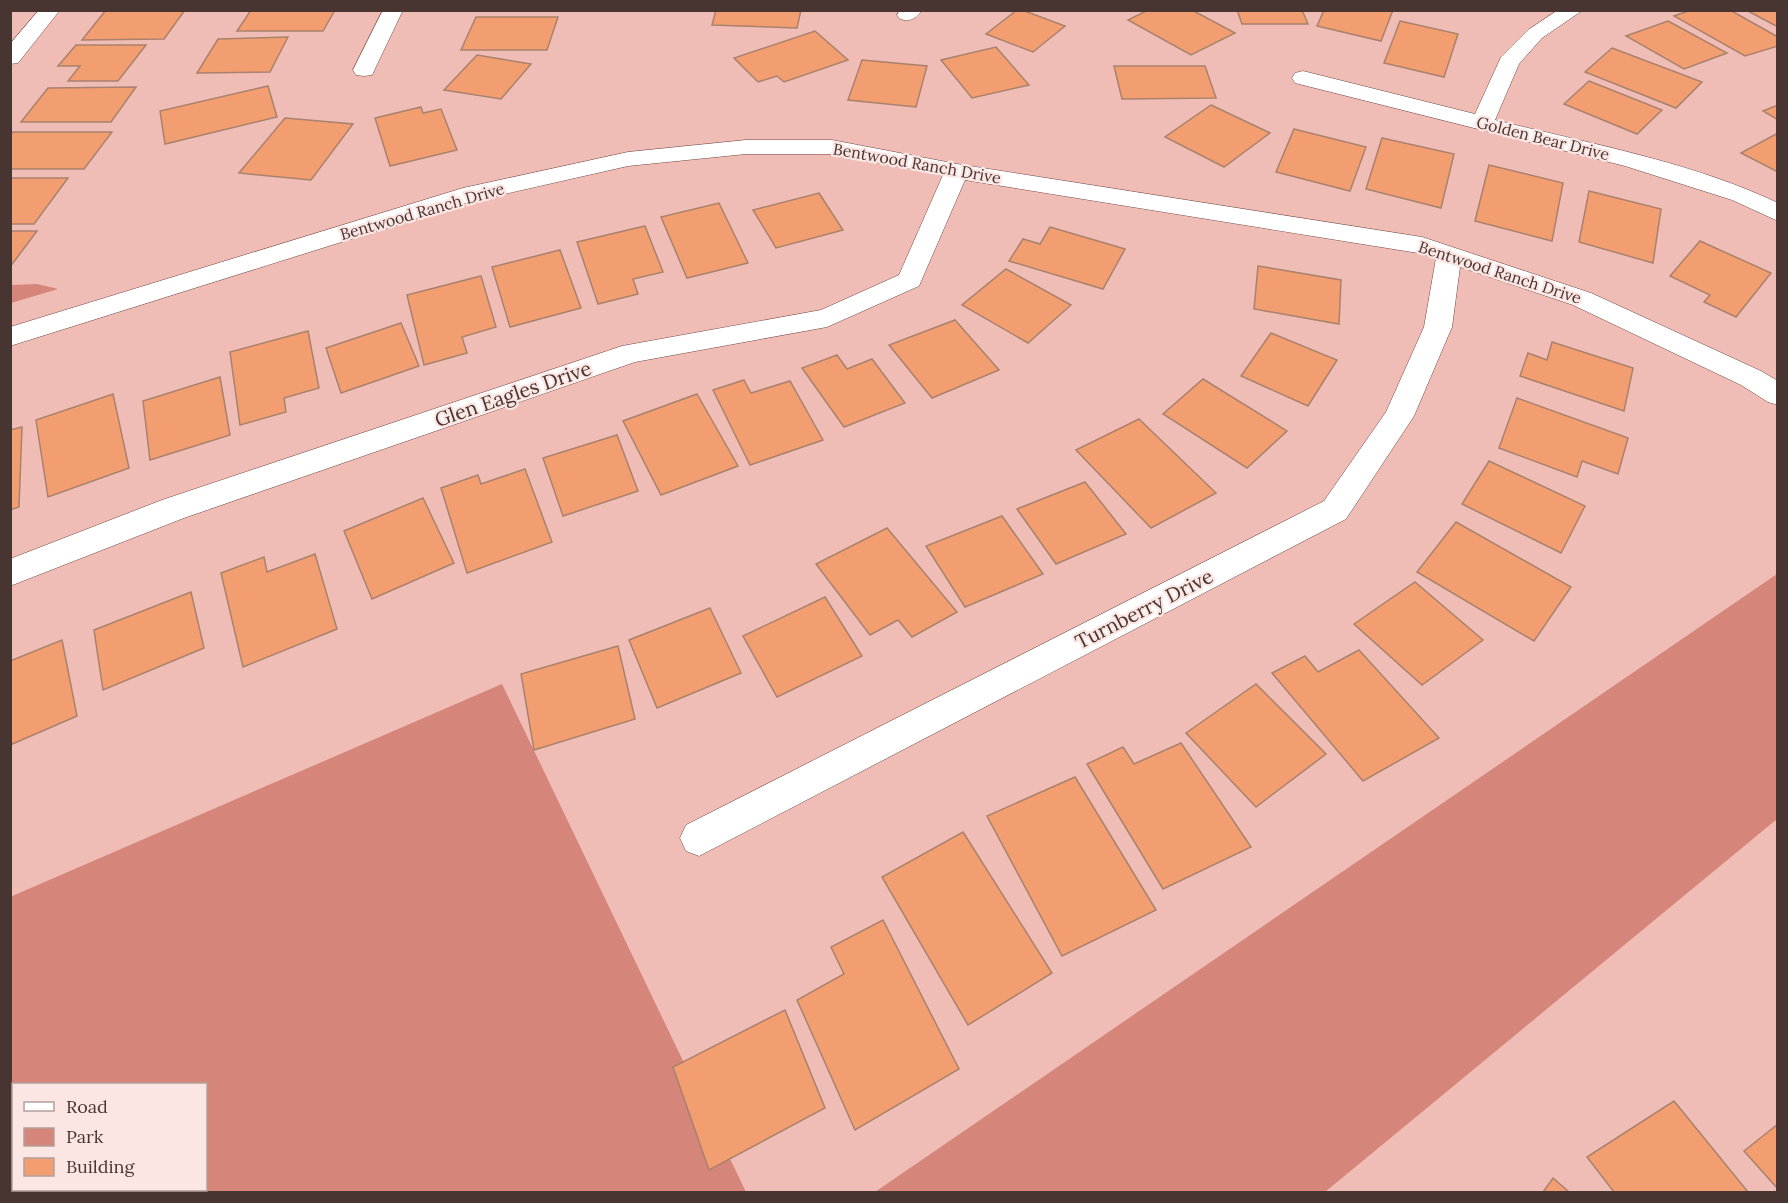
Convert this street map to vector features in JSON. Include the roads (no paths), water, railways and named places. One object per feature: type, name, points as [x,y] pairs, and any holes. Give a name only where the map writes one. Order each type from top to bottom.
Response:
[{"type":"street","points":[[10,58],[50,10]]},
{"type":"street","points":[[364,70],[393,10]]},
{"type":"street","points":[[1483,122],[1509,62],[1535,34],[1573,10]]},
{"type":"street","name":"Golden Bear Drive","points":[[1303,78],[1483,122],[1655,168],[1741,195],[1778,213]]},
{"type":"street","name":"Bentwood Ranch Drive","points":[[10,337],[463,196],[628,159],[746,147],[831,147],[957,171],[1422,245],[1582,299],[1751,378],[1778,395]]},
{"type":"street","name":"Glen Eagles Drive","points":[[10,573],[173,509],[632,354],[827,318],[910,280],[957,171]]},
{"type":"street","name":"Turnberry Drive","points":[[699,838],[1335,510],[1399,416],[1438,327],[1449,254]]}]
